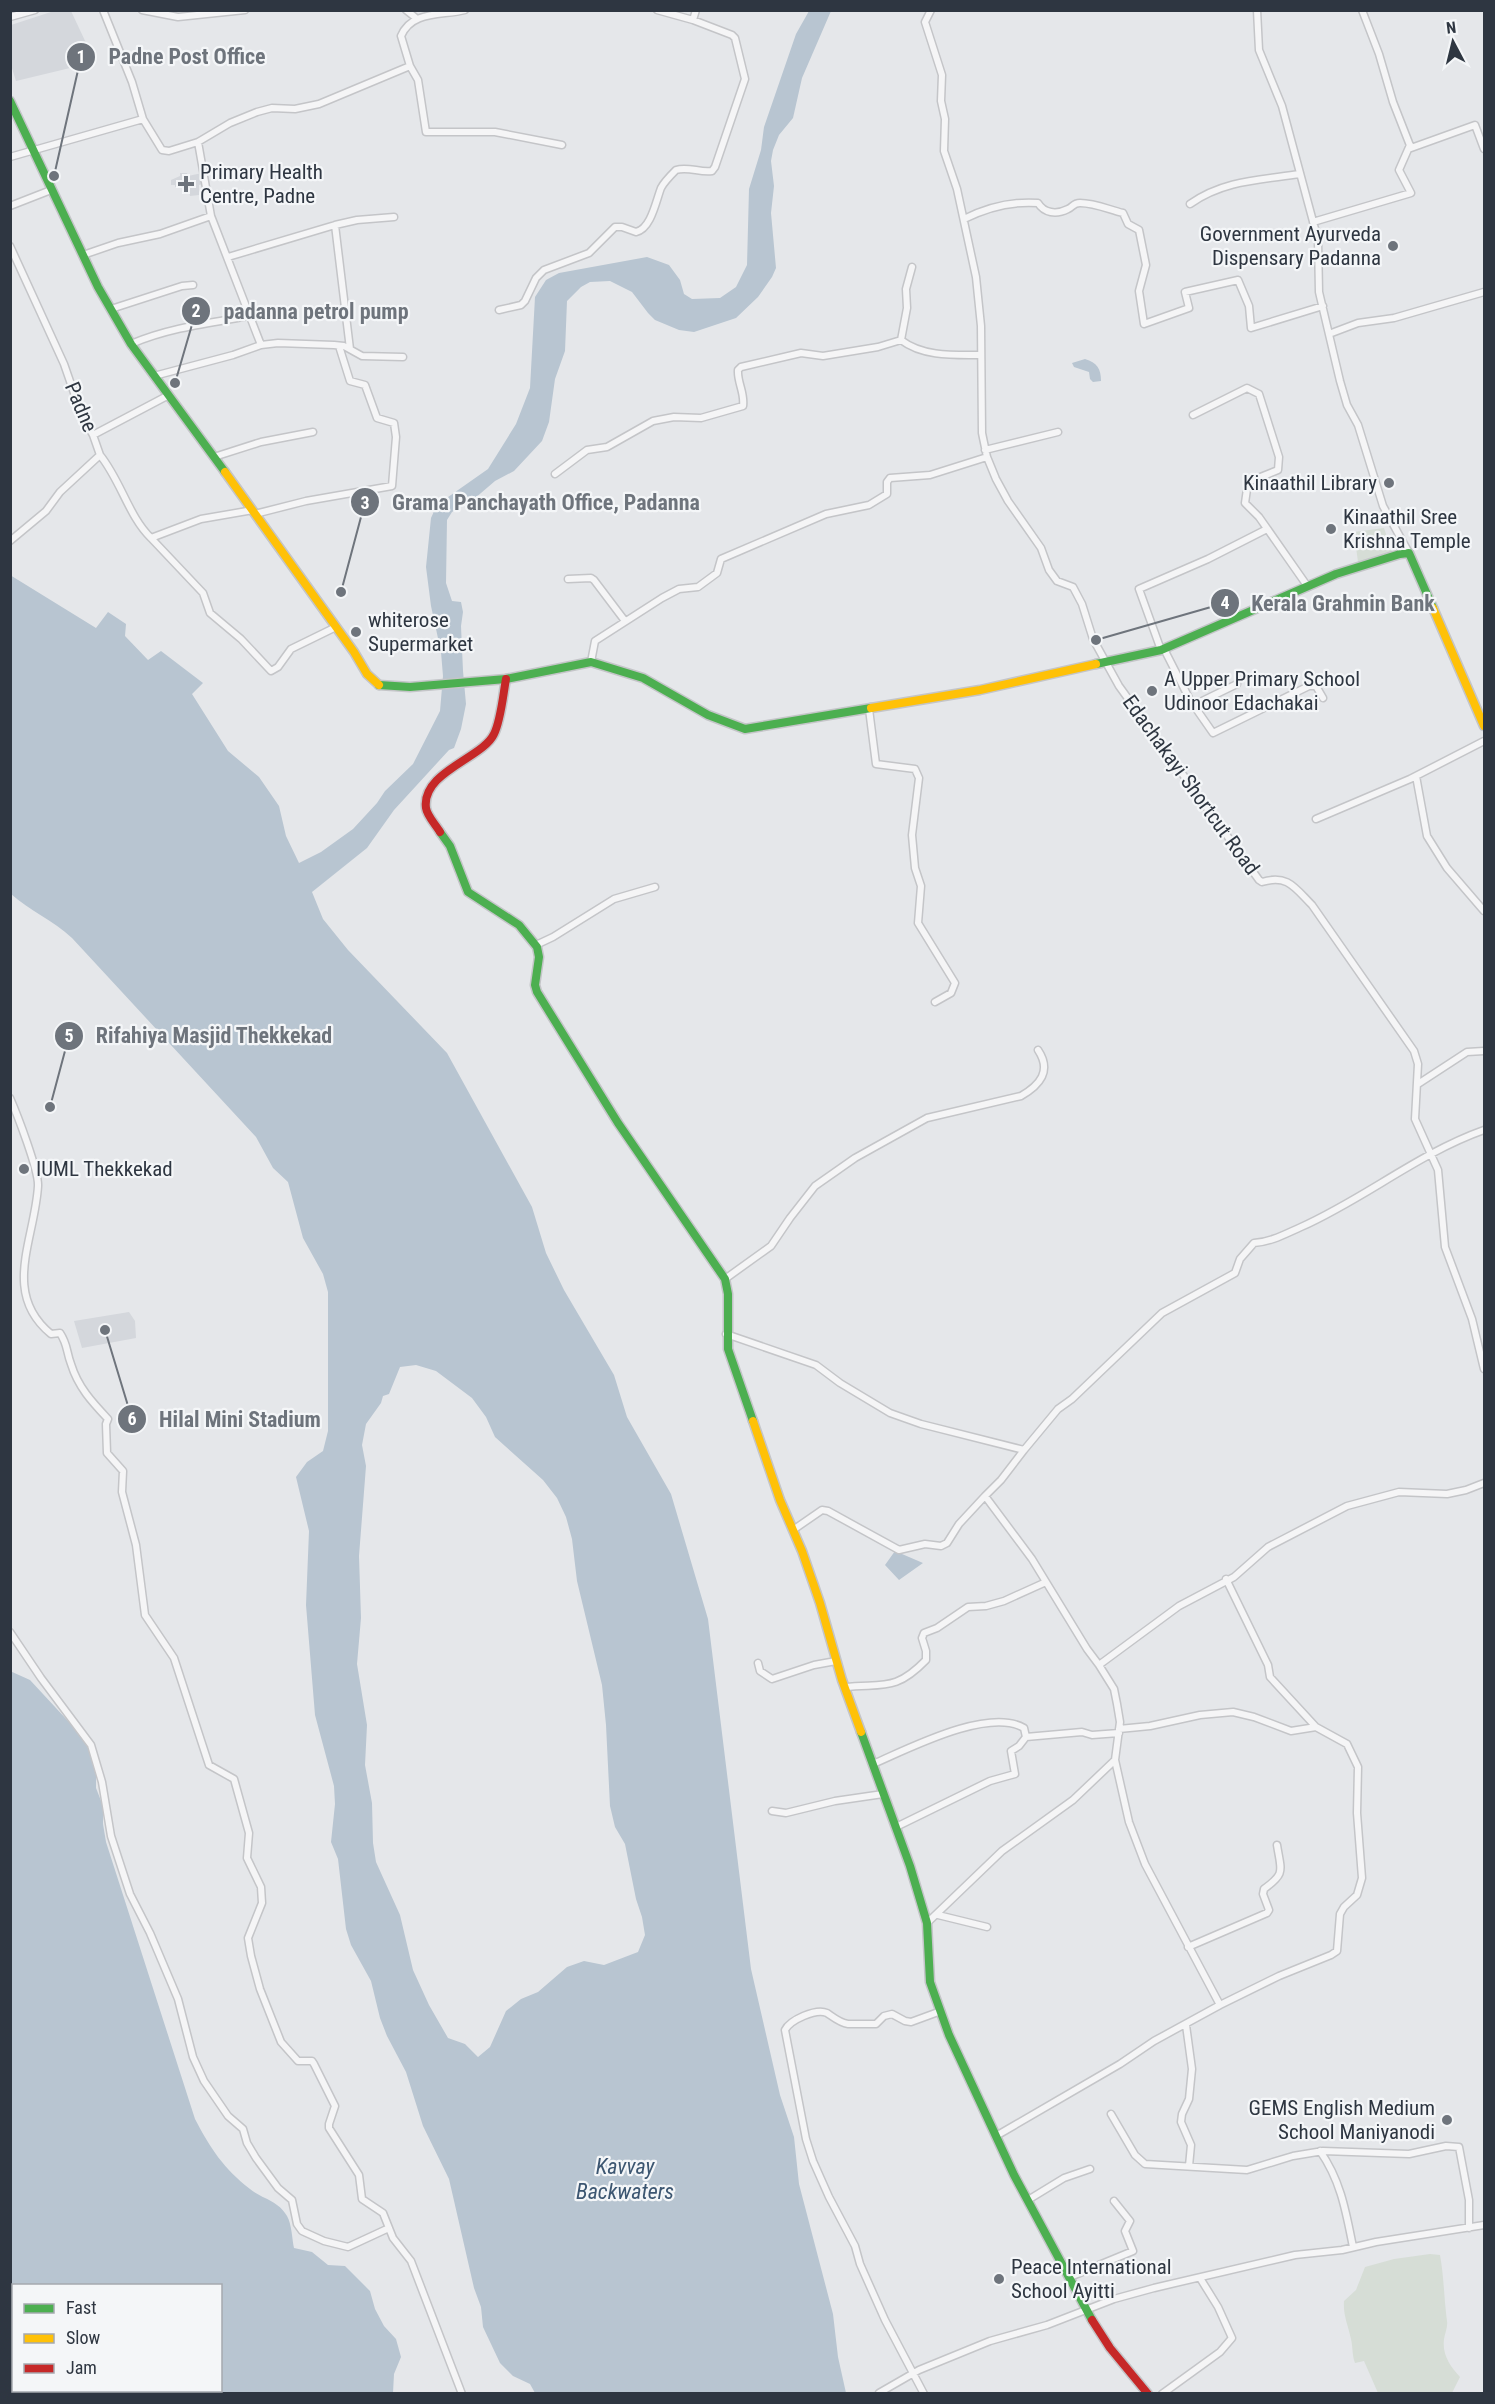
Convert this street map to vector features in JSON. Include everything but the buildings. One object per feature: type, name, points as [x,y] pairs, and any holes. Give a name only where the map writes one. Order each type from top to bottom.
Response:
[{"type":"main road","points":[[10,101],[83,255],[131,344],[254,512],[372,681],[385,687],[410,687],[506,678],[591,662],[643,678],[708,715],[745,729],[980,690],[1162,650],[1336,574],[1400,554],[1409,554],[1485,726]]},
{"type":"main road","points":[[506,678],[494,735],[437,781],[428,795],[426,810],[450,846],[468,892],[519,926],[536,945],[539,957],[535,985],[537,992],[618,1123],[725,1279],[728,1294],[726,1334],[728,1349],[763,1453],[820,1603],[836,1661],[896,1827],[927,1923],[930,1982],[950,2035],[996,2136],[1087,2310],[1110,2348],[1148,2394]]},
{"type":"street","points":[[10,18],[35,10]]},
{"type":"street","points":[[103,10],[132,82],[143,119],[162,150],[169,151],[198,142],[230,123],[257,112],[272,108],[295,109],[319,104],[410,66]]},
{"type":"street","points":[[142,10],[178,17],[245,10]]},
{"type":"street","points":[[406,10],[416,18]]},
{"type":"street","points":[[465,10],[416,18],[401,36],[410,66],[418,80],[426,132],[495,132],[562,145]]},
{"type":"street","points":[[499,310],[521,305],[536,278],[544,270],[589,253],[615,227],[639,232],[644,229],[662,187],[676,170],[684,168],[706,172],[712,171],[715,167],[745,79],[732,35],[693,20],[657,10]]},
{"type":"street","points":[[693,20],[696,10]]},
{"type":"street","points":[[932,10],[925,22],[942,75],[941,101],[945,119],[944,151],[964,219],[980,308],[986,454]]},
{"type":"street","points":[[1257,10],[1258,50],[1282,106],[1313,222],[1319,251],[1319,292],[1347,405],[1358,425],[1383,506],[1409,554]]},
{"type":"street","points":[[1362,10],[1411,148],[1475,125],[1485,149]]},
{"type":"street","points":[[10,157],[143,119]]},
{"type":"street","points":[[198,142],[211,216],[261,345]]},
{"type":"street","points":[[1313,222],[1411,193],[1399,170],[1410,145]]},
{"type":"street","points":[[1190,204],[1210,191],[1242,182],[1300,174]]},
{"type":"street","points":[[10,206],[51,190]]},
{"type":"street","points":[[964,219],[997,206],[1024,202],[1038,203],[1045,211],[1051,213],[1062,211],[1075,203],[1124,213],[1128,224],[1139,230],[1146,265],[1139,291],[1144,324],[1189,308],[1185,292],[1238,280],[1249,306],[1251,328],[1323,306]]},
{"type":"street","points":[[83,255],[118,243],[160,234],[211,216]]},
{"type":"street","points":[[228,256],[335,225],[357,220],[394,217]]},
{"type":"street","points":[[335,225],[350,349]]},
{"type":"street","name":"Padne","points":[[10,246],[64,364],[81,413],[93,435],[100,455],[60,492],[46,511],[10,541]]},
{"type":"street","points":[[901,340],[907,308],[906,289],[912,267]]},
{"type":"street","points":[[111,309],[182,286],[194,285]]},
{"type":"street","points":[[1329,334],[1358,323],[1394,318],[1485,292]]},
{"type":"street","points":[[131,344],[146,337],[186,327],[249,315]]},
{"type":"street","points":[[555,474],[587,450],[607,447],[653,421],[674,417],[701,418],[743,406],[737,372],[741,367],[801,353],[823,356],[878,347],[901,340],[923,350],[942,355],[981,355]]},
{"type":"street","points":[[154,376],[233,355],[261,345],[300,343],[339,346],[362,356],[403,357]]},
{"type":"street","points":[[151,538],[201,519],[254,512],[392,486],[396,437],[394,423],[377,418],[365,385],[350,381],[339,346]]},
{"type":"street","points":[[1193,415],[1247,388],[1259,394],[1279,457],[1278,470],[1248,482],[1245,503],[1267,529],[1308,587]]},
{"type":"street","points":[[93,435],[167,396]]},
{"type":"street","points":[[214,457],[261,442],[313,432]]},
{"type":"street","points":[[591,662],[595,641],[679,589],[699,587],[717,573],[721,559],[826,514],[869,505],[887,494],[887,482],[890,477],[930,475],[986,454],[1058,432]]},
{"type":"street","name":"Edachakayi Shortcut Road","points":[[986,454],[1008,501],[1041,548],[1049,570],[1057,581],[1073,587],[1082,604],[1093,639],[1104,662],[1149,730],[1259,880],[1262,882],[1276,878],[1292,884],[1329,925],[1414,1051],[1418,1064],[1415,1119],[1438,1170],[1442,1192],[1445,1247],[1472,1319],[1485,1369]]},
{"type":"street","points":[[100,455],[119,482],[134,516],[151,538],[203,592],[210,613],[241,639],[271,671],[278,667],[291,649],[336,627]]},
{"type":"street","points":[[1267,529],[1208,559],[1139,589],[1162,650],[1213,733],[1310,686],[1316,686],[1323,698]]},
{"type":"street","points":[[568,579],[591,578],[594,580],[626,621]]},
{"type":"street","points":[[1194,705],[1237,684]]},
{"type":"street","points":[[869,708],[876,764],[915,769],[918,774],[912,835],[915,868],[921,886],[918,923],[955,982],[951,993],[935,1002]]},
{"type":"street","points":[[1316,819],[1416,777],[1485,741]]},
{"type":"street","points":[[1416,777],[1427,836],[1447,868],[1485,911]]},
{"type":"street","points":[[536,945],[614,899],[655,887]]},
{"type":"street","points":[[725,1279],[771,1246],[815,1186],[855,1158],[927,1118],[1021,1096],[1033,1089],[1040,1081],[1045,1060],[1038,1050]]},
{"type":"street","points":[[1418,1084],[1467,1052],[1485,1051]]},
{"type":"street","points":[[10,1098],[38,1184],[24,1268],[26,1301],[38,1323],[51,1334],[60,1333],[68,1344],[70,1362],[80,1388],[108,1419],[106,1424],[107,1453],[123,1471],[122,1492],[136,1545],[145,1616],[174,1658],[209,1766],[234,1779],[249,1833],[247,1858],[261,1887],[262,1903],[248,1938],[260,1989],[281,2042],[298,2061],[315,2064],[335,2106],[329,2128],[360,2175],[362,2199],[383,2213],[393,2238],[411,2261],[462,2394]]},
{"type":"street","points":[[793,1530],[822,1510],[828,1511],[899,1550],[925,1544],[941,1546],[947,1543],[958,1524],[1001,1480],[1059,1409],[1161,1313],[1235,1273],[1240,1260],[1254,1243],[1273,1239],[1319,1219],[1432,1155],[1485,1130]]},
{"type":"street","points":[[726,1334],[816,1365],[840,1383],[890,1413],[921,1424],[1024,1450]]},
{"type":"street","points":[[1099,1665],[1179,1606],[1234,1576],[1268,1547],[1347,1506],[1399,1492],[1447,1494],[1485,1483]]},
{"type":"street","points":[[985,1496],[1032,1558],[1114,1689],[1119,1731],[1115,1760],[1129,1822],[1145,1864],[1220,2005]]},
{"type":"street","points":[[996,2136],[1120,2064],[1154,2041],[1220,2005],[1279,1976],[1331,1955],[1337,1950],[1340,1914],[1357,1895],[1362,1878],[1357,1813],[1358,1767],[1347,1744],[1316,1727],[1270,1677],[1268,1665],[1226,1579]]},
{"type":"street","points":[[845,1687],[878,1687],[892,1684],[908,1675],[926,1660],[922,1638],[924,1633],[937,1628],[968,1607],[986,1606],[1004,1601],[1046,1582]]},
{"type":"street","points":[[10,1632],[91,1745],[102,1782],[111,1836],[130,1894],[166,1969],[181,2007],[192,2058],[212,2093],[228,2116],[243,2129],[250,2150],[273,2181],[292,2200],[297,2224],[302,2230],[324,2241],[348,2247],[389,2228]]},
{"type":"street","points":[[758,1663],[760,1671],[772,1679],[814,1665],[836,1661]]},
{"type":"street","points":[[896,1827],[990,1781],[1015,1774],[1011,1751],[1019,1746],[1026,1737],[1082,1732],[1092,1735],[1233,1712],[1291,1731],[1316,1727]]},
{"type":"street","points":[[873,1764],[916,1744],[968,1727],[1016,1723],[1024,1728],[1026,1737]]},
{"type":"street","points":[[927,1923],[938,1915],[1002,1851],[1073,1800],[1115,1760]]},
{"type":"street","points":[[772,1812],[786,1813],[835,1801],[884,1794]]},
{"type":"street","points":[[1188,1947],[1267,1913],[1269,1910],[1263,1894],[1264,1889],[1279,1879],[1280,1873],[1277,1845]]},
{"type":"street","points":[[938,1915],[987,1928]]},
{"type":"street","points":[[924,2394],[885,2320],[860,2264],[855,2246],[813,2161],[806,2139],[785,2030],[800,2019],[815,2013],[825,2012],[847,2024],[860,2022],[870,2024],[880,2022],[884,2016],[892,2014],[911,2022],[941,2011]]},
{"type":"street","points":[[1186,2025],[1186,2039],[1192,2069],[1189,2099],[1181,2122],[1191,2145],[1189,2166]]},
{"type":"street","points":[[1111,2114],[1141,2163],[1247,2170],[1293,2156],[1320,2151],[1409,2154],[1446,2146],[1459,2147],[1469,2200],[1469,2228]]},
{"type":"street","points":[[1320,2151],[1337,2181],[1353,2247]]},
{"type":"street","points":[[1028,2200],[1064,2178],[1090,2169]]},
{"type":"street","points":[[1070,2277],[1133,2251],[1125,2231],[1130,2221],[1114,2201]]},
{"type":"street","points":[[879,2393],[914,2373],[990,2341],[1047,2325],[1114,2299],[1295,2255],[1485,2226]]},
{"type":"street","points":[[1162,2394],[1220,2352],[1232,2338],[1218,2307],[1200,2278]]},
{"type":"shaded area","points":[[54,11],[71,11],[95,62],[16,81],[11,65],[11,25]]},
{"type":"shaded area","name":"Primary Health Centre, Padne","points":[[180,173],[187,173],[188,176],[202,173],[203,184],[199,185],[199,195],[190,196],[188,186],[171,185],[171,180],[180,176]]},
{"type":"shaded area","points":[[1384,528],[1392,552],[1358,562],[1354,532]]},
{"type":"shaded area","points":[[129,1312],[135,1321],[136,1338],[82,1348],[74,1321]]},
{"type":"shaded area","points":[[1430,2254],[1440,2255],[1447,2323],[1444,2350],[1450,2364],[1460,2377],[1452,2393],[1378,2393],[1364,2361],[1355,2363],[1344,2301],[1356,2290],[1365,2267],[1394,2259]]},
{"type":"water","name":"Kavvay Backwaters","points":[[809,11],[831,11],[802,78],[793,118],[779,135],[773,150],[771,161],[774,186],[771,213],[776,268],[772,277],[758,297],[736,318],[694,332],[679,330],[655,320],[632,292],[610,281],[590,282],[581,287],[567,301],[565,351],[555,379],[549,422],[542,441],[514,471],[495,481],[474,499],[452,512],[447,520],[446,583],[452,601],[461,602],[463,612],[461,626],[466,704],[454,748],[449,750],[394,810],[367,848],[312,892],[323,919],[348,950],[447,1053],[532,1207],[546,1253],[564,1290],[614,1375],[627,1417],[671,1494],[708,1619],[751,1969],[780,2095],[794,2137],[799,2184],[833,2314],[838,2357],[846,2393],[535,2393],[530,2384],[513,2376],[500,2363],[483,2327],[481,2307],[474,2288],[449,2179],[423,2126],[406,2072],[380,2018],[371,1981],[351,1945],[346,1929],[338,1859],[331,1842],[335,1804],[334,1786],[315,1715],[306,1605],[309,1531],[296,1477],[307,1462],[323,1451],[328,1431],[328,1292],[323,1274],[303,1238],[288,1182],[273,1168],[256,1137],[72,938],[11,894],[10,575],[96,628],[108,612],[126,624],[125,636],[148,660],[161,651],[203,683],[192,694],[228,751],[259,777],[279,806],[286,836],[299,863],[321,852],[353,829],[385,791],[413,764],[440,711],[443,676],[441,652],[431,606],[426,567],[431,518],[441,502],[488,469],[516,424],[530,388],[535,297],[546,280],[559,273],[647,257],[669,265],[680,280],[684,294],[692,299],[720,298],[736,287],[747,265],[749,189],[761,150],[764,127],[796,34]],"holes":[[[416,1365],[436,1371],[472,1398],[486,1417],[495,1437],[543,1480],[557,1498],[566,1517],[572,1539],[577,1581],[602,1685],[610,1806],[615,1827],[625,1844],[645,1935],[638,1952],[604,1965],[584,1961],[567,1967],[538,1992],[521,1999],[506,2011],[490,2047],[478,2057],[465,2044],[448,2038],[429,2005],[413,1970],[400,1915],[376,1862],[372,1803],[365,1765],[367,1725],[357,1664],[361,1618],[359,1556],[366,1466],[362,1445],[366,1424],[381,1403],[383,1396],[389,1394],[400,1367]]]},
{"type":"water","points":[[1085,359],[1098,367],[1101,381],[1093,382],[1089,372],[1074,367],[1072,363]]},
{"type":"water","points":[[895,1551],[923,1563],[899,1580],[885,1565]]},
{"type":"water","points":[[10,1671],[30,1680],[81,1735],[90,1752],[96,1770],[96,1788],[103,1806],[106,1842],[195,2119],[212,2149],[233,2174],[250,2189],[275,2203],[287,2216],[294,2248],[312,2252],[328,2265],[345,2266],[370,2291],[375,2309],[384,2326],[396,2339],[401,2357],[394,2374],[393,2393],[11,2393]]},
{"type":"traffic: fast","points":[[10,101],[98,287],[131,344],[225,472]]},
{"type":"traffic: fast","points":[[1096,664],[1161,650],[1336,574],[1400,554],[1409,553],[1433,608]]},
{"type":"traffic: fast","points":[[379,685],[410,687],[506,679],[591,662],[643,678],[708,715],[745,729],[871,708]]},
{"type":"traffic: fast","points":[[440,832],[450,846],[468,892],[519,925],[537,947],[539,957],[535,985],[537,992],[618,1123],[725,1279],[728,1294],[728,1349],[753,1421]]},
{"type":"traffic: fast","points":[[861,1732],[910,1866],[927,1923],[930,1982],[949,2035],[1014,2175],[1092,2320]]},
{"type":"traffic: slow","points":[[225,472],[354,652],[367,674],[379,685]]},
{"type":"traffic: slow","points":[[1433,608],[1484,726]]},
{"type":"traffic: slow","points":[[871,708],[980,690],[1096,664]]},
{"type":"traffic: slow","points":[[753,1421],[780,1500],[802,1551],[842,1680],[861,1732]]},
{"type":"traffic: jam","points":[[440,832],[427,811],[427,795],[442,775],[488,743],[494,734],[500,715],[506,679]]},
{"type":"traffic: jam","points":[[1092,2320],[1110,2348],[1148,2394]]},
{"type":"place","name":"Padne Post Office","points":[[54,176]]},
{"type":"place","name":"Primary Health Centre, Padne","points":[[186,184]]},
{"type":"place","name":"Government Ayurveda Dispensary Padanna","points":[[1393,246]]},
{"type":"place","name":"padanna petrol pump","points":[[175,383]]},
{"type":"place","name":"Kinaathil Library","points":[[1389,483]]},
{"type":"place","name":"Kinaathil Sree Krishna Temple","points":[[1331,529]]},
{"type":"place","name":"Grama Panchayath Office, Padanna","points":[[341,592]]},
{"type":"place","name":"whiterose Supermarket","points":[[356,632]]},
{"type":"place","name":"Kerala Grahmin Bank","points":[[1096,640]]},
{"type":"place","name":"A Upper Primary School Udinoor Edachakai","points":[[1152,691]]},
{"type":"place","name":"Rifahiya Masjid Thekkekad","points":[[50,1107]]},
{"type":"place","name":"IUML Thekkekad","points":[[24,1169]]},
{"type":"place","name":"Hilal Mini Stadium","points":[[105,1330]]},
{"type":"place","name":"GEMS English Medium School Maniyanodi","points":[[1447,2120]]},
{"type":"place","name":"Peace International School Ayitti","points":[[999,2279]]}]
